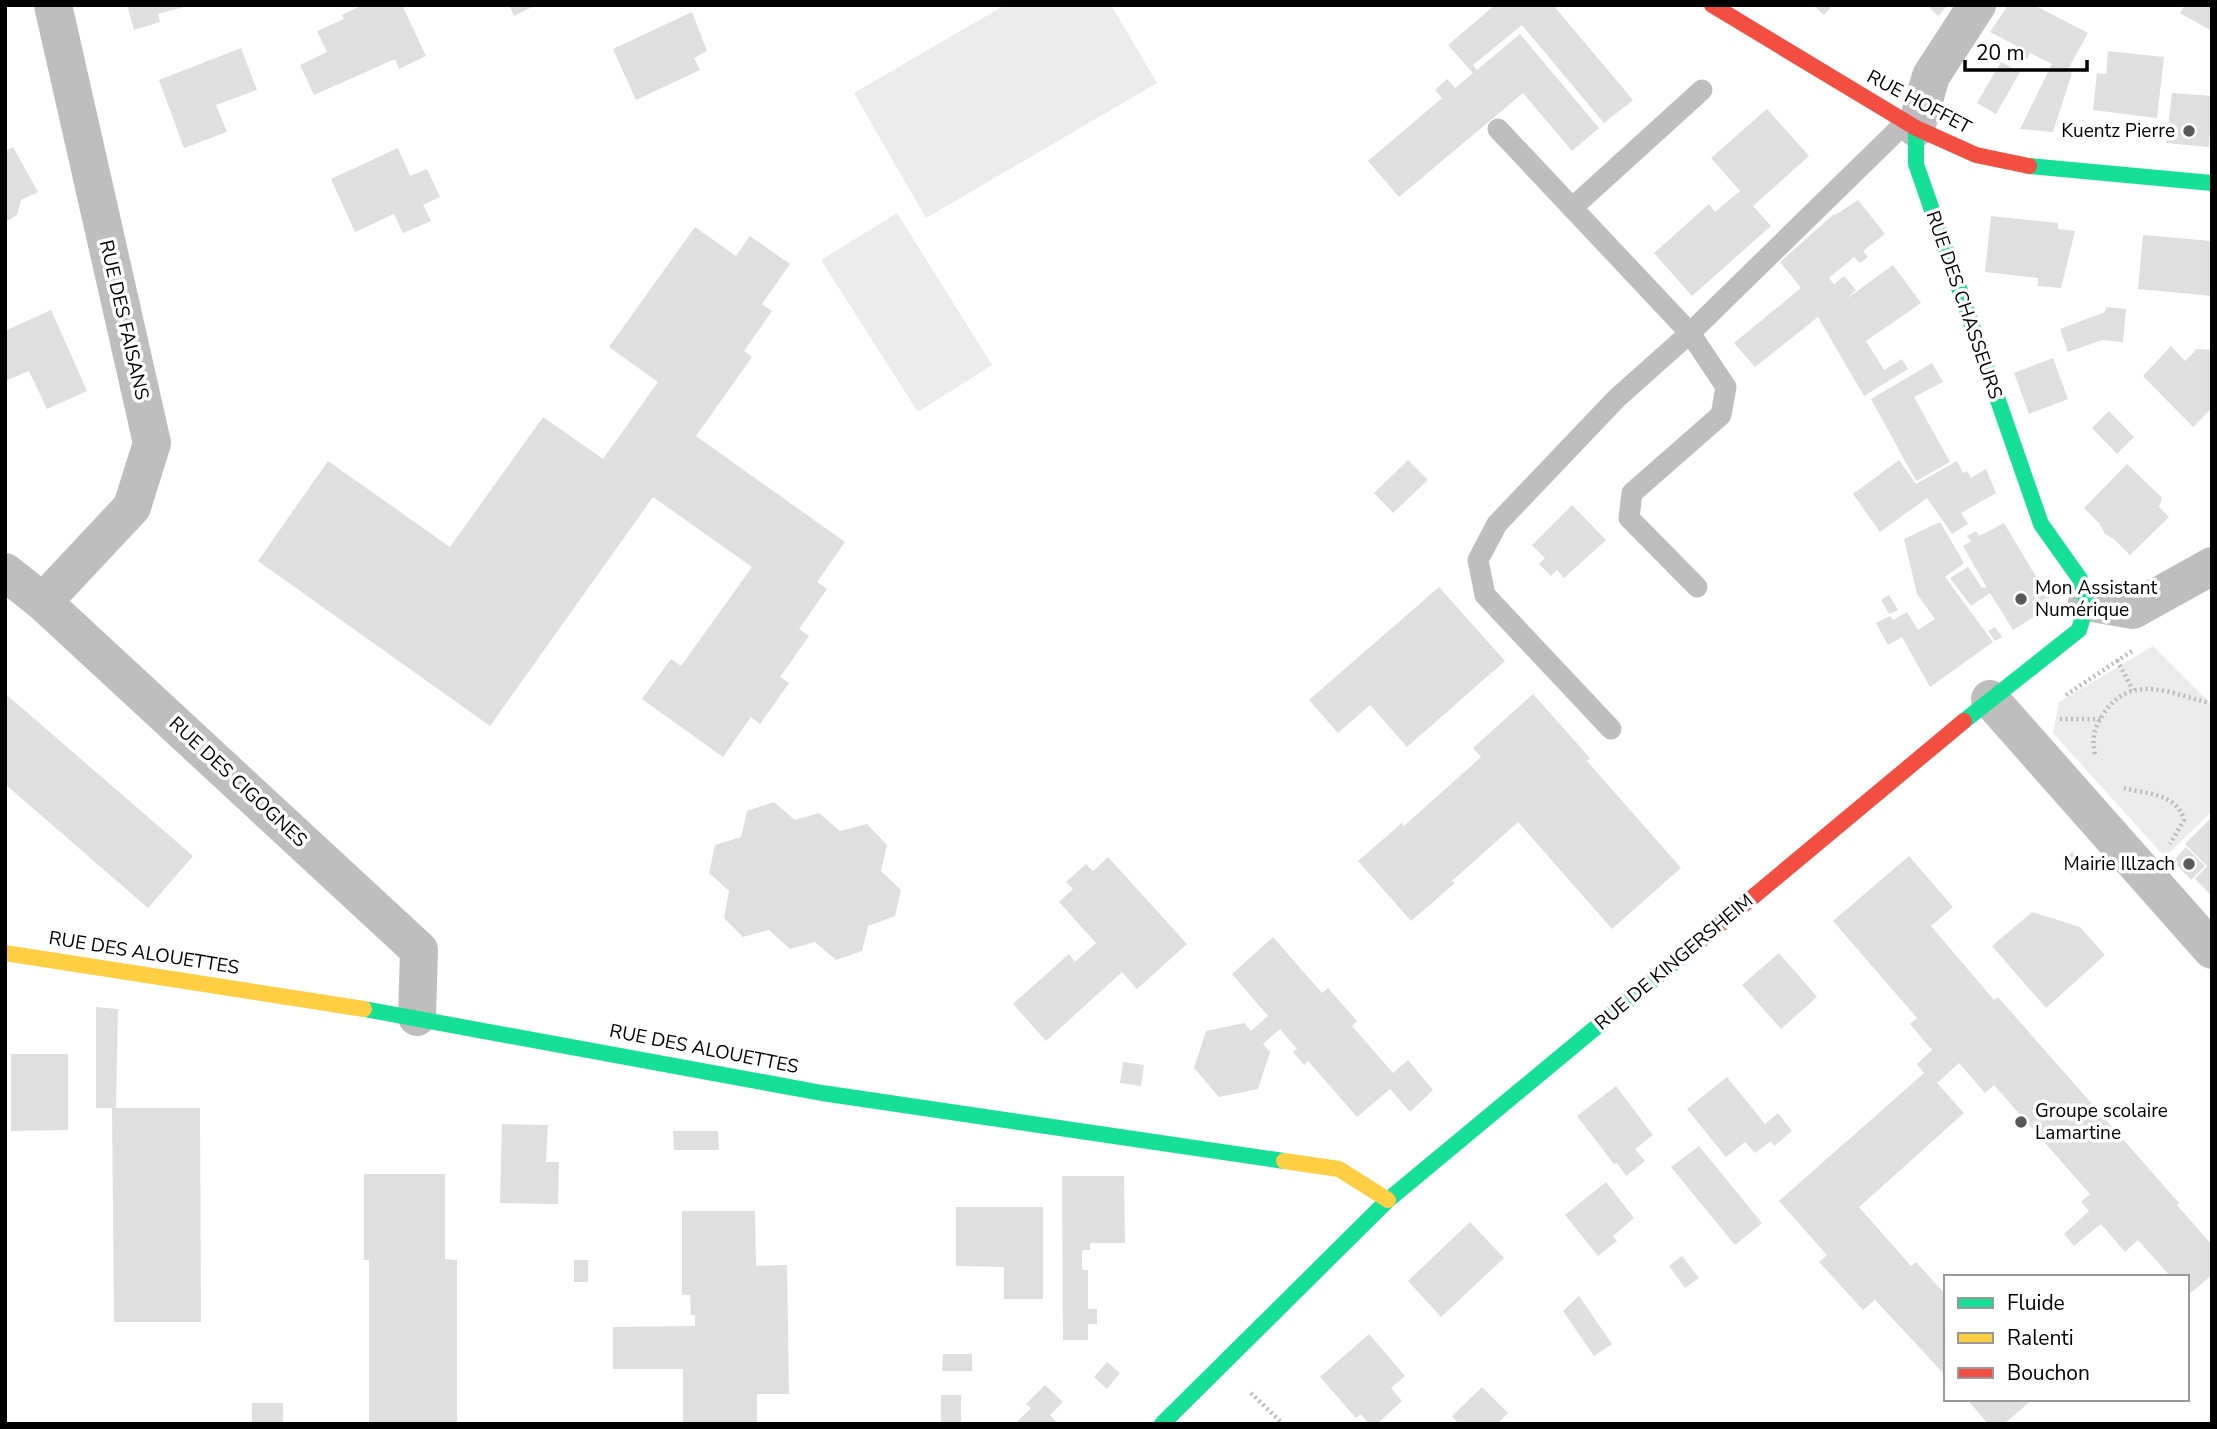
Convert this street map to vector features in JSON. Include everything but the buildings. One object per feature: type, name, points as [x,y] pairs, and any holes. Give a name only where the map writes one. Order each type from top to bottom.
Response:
[{"type":"street","name":"RUE DES FAISANS","points":[[44,602],[132,508],[152,443],[53,5]]},
{"type":"street","name":"RUE HOFFET","points":[[1712,5],[1911,125],[1976,155],[2021,165],[2212,183]]},
{"type":"street","name":"RUE DES CHASSEURS","points":[[1977,5],[1931,76],[1911,125],[1916,164],[2041,524],[2080,579],[2087,602]]},
{"type":"street","points":[[2087,602],[2133,610],[2212,566]]},
{"type":"street","name":"RUE DES CIGOGNES","points":[[5,572],[44,602],[419,950],[417,1017]]},
{"type":"street","name":"RUE DE KINGERSHEIM","points":[[1162,1424],[1388,1200],[1990,699],[2079,630],[2087,602]]},
{"type":"street","points":[[1990,699],[2212,950]]},
{"type":"street","name":"RUE DES ALOUETTES","points":[[5,953],[417,1017],[822,1093],[1339,1169],[1388,1200]]},
{"type":"lane","points":[[1572,208],[1702,90]]},
{"type":"lane","points":[[1611,729],[1485,595],[1478,560],[1497,524],[1617,398],[1911,125]]},
{"type":"lane","points":[[1498,129],[1690,333],[1726,387],[1721,415],[1632,494],[1629,518],[1698,587]]},
{"type":"path","points":[[2117,660],[2133,690]]},
{"type":"path","points":[[2099,764],[2091,741],[2095,725],[2110,705],[2128,691],[2146,688],[2210,703]]},
{"type":"path","points":[[2052,719],[2101,719]]},
{"type":"path","points":[[2116,786],[2161,796],[2181,812],[2184,820],[2173,841],[2142,872]]},
{"type":"shaded area","points":[[1005,5],[1111,5],[1157,83],[926,218],[854,93]]},
{"type":"shaded area","points":[[897,213],[992,365],[918,412],[821,260]]},
{"type":"shaded area","points":[[2153,646],[2212,705],[2212,811],[2165,857],[2053,733],[2059,702]]},
{"type":"traffic: fast","points":[[1916,128],[1916,164],[2041,524],[2080,579],[2087,602],[2079,630],[1964,721]]},
{"type":"traffic: fast","points":[[2029,166],[2212,183]]},
{"type":"traffic: fast","points":[[1162,1424],[1388,1200],[1700,941]]},
{"type":"traffic: fast","points":[[364,1009],[822,1093],[1284,1161]]},
{"type":"traffic: slow","points":[[5,953],[364,1009]]},
{"type":"traffic: slow","points":[[1284,1161],[1339,1169],[1388,1200]]},
{"type":"traffic: jam","points":[[1712,5],[1916,128],[1976,155],[2029,166]]},
{"type":"traffic: jam","points":[[1700,941],[1964,721]]},
{"type":"place","name":"Kuentz Pierre","points":[[2189,131]]},
{"type":"place","name":"Mon Assistant Numérique","points":[[2021,599]]},
{"type":"place","name":"Mairie Illzach","points":[[2189,864]]},
{"type":"place","name":"Groupe scolaire Lamartine","points":[[2021,1122]]}]
